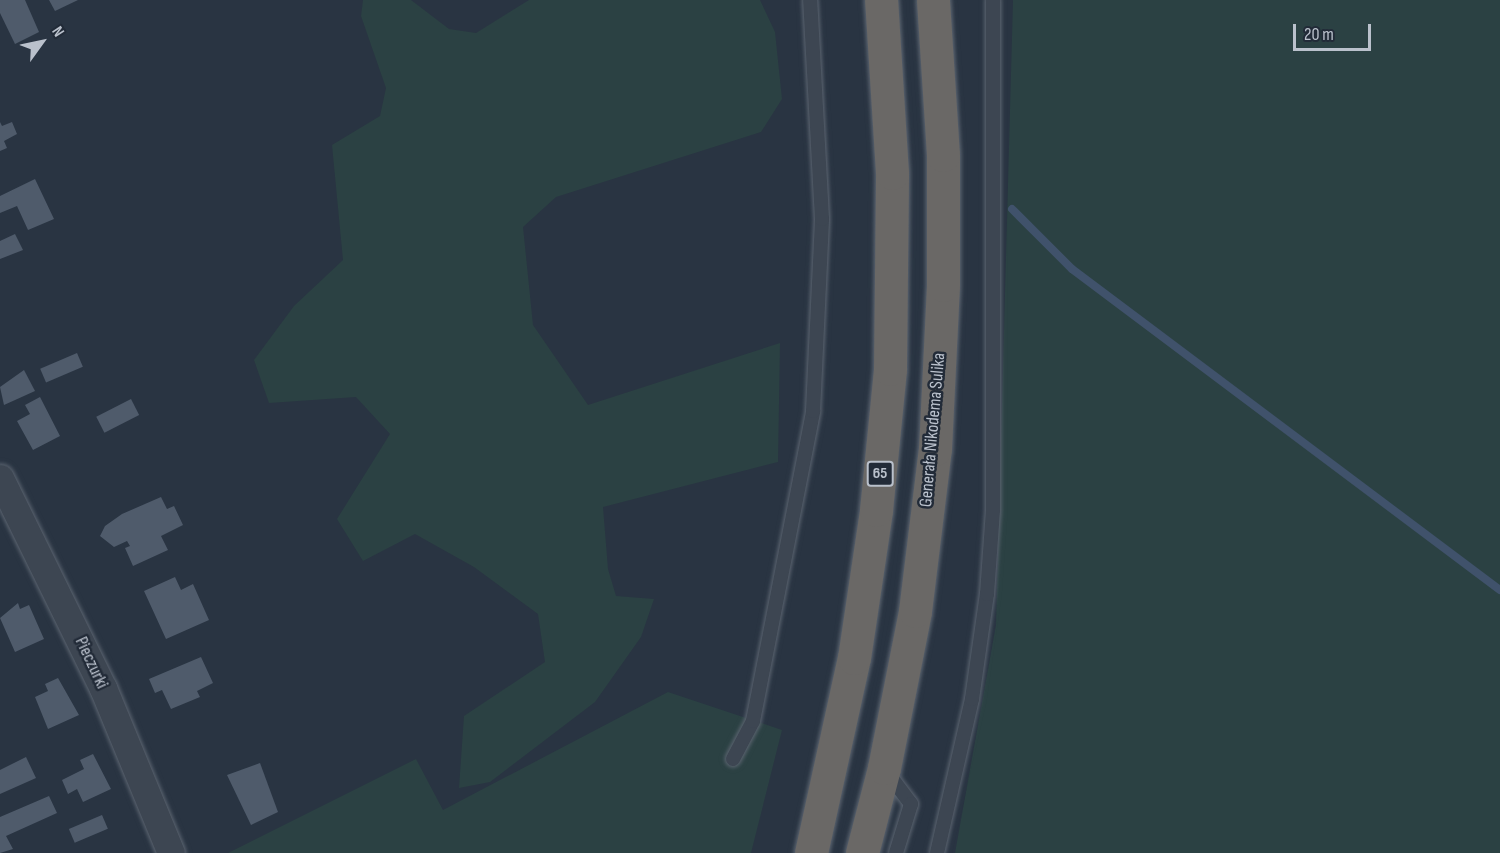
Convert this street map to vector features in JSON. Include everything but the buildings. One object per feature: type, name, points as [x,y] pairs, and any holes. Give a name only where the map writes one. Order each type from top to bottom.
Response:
[{"type":"highway","name":"65","points":[[811,853],[854,658],[876,510],[890,369],[892,184],[881,0]]},
{"type":"highway","name":"Generała Nikodema Sulika","points":[[862,853],[884,768],[915,611],[935,449],[943,214],[933,0]]},
{"type":"street","name":"Pieczurki","points":[[0,478],[104,688],[171,853]]},
{"type":"lane","points":[[733,759],[753,721],[813,411],[822,219],[810,0]]},
{"type":"lane","points":[[937,853],[972,699],[987,594],[993,510],[993,0]]},
{"type":"lane","points":[[884,768],[911,804],[896,853]]},
{"type":"green space","points":[[363,0],[411,0],[449,29],[476,33],[529,0],[760,0],[775,32],[782,99],[761,132],[556,197],[523,227],[533,325],[588,405],[780,343],[778,462],[603,507],[608,569],[616,596],[654,599],[641,637],[595,702],[490,782],[459,788],[464,716],[545,662],[538,614],[474,567],[415,534],[363,561],[337,519],[390,434],[356,397],[269,403],[254,360],[294,306],[343,260],[332,145],[380,116],[386,88],[361,16]]},
{"type":"green space","points":[[1013,0],[1500,0],[1500,853],[955,853],[996,625]]},
{"type":"green space","points":[[668,692],[782,730],[751,853],[228,853],[416,759],[443,810]]},
{"type":"waterway","points":[[1012,209],[1072,269],[1500,590]]}]
